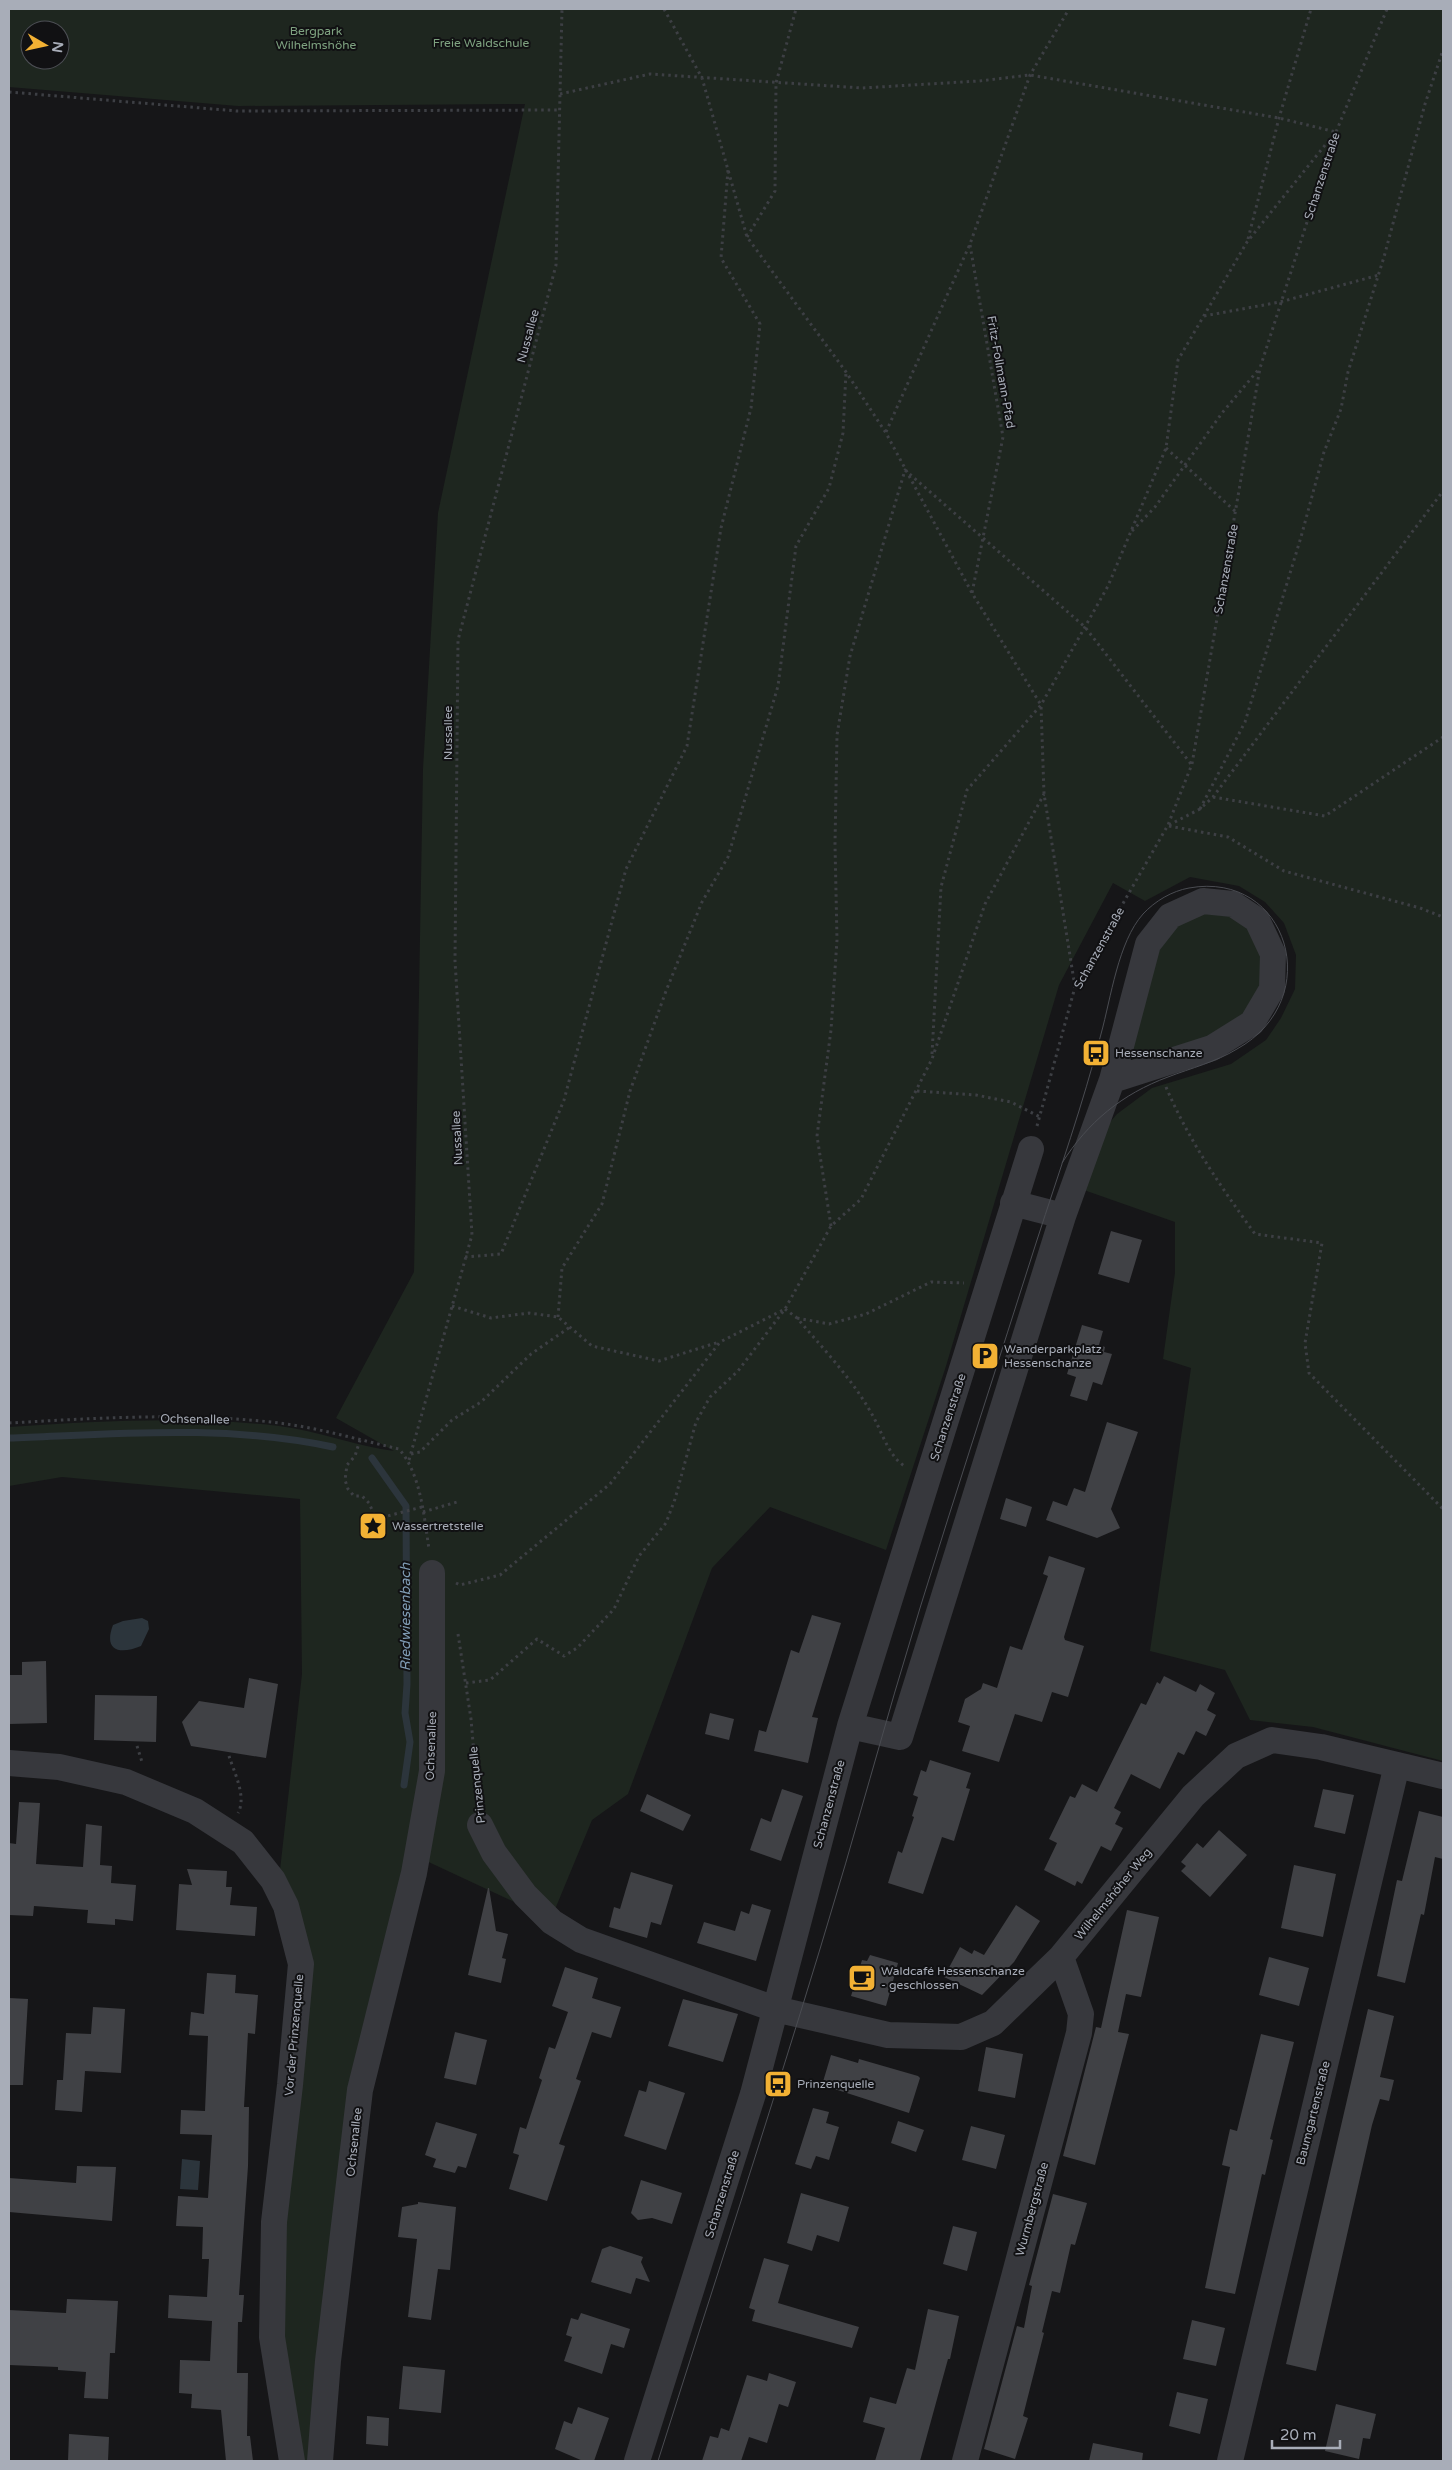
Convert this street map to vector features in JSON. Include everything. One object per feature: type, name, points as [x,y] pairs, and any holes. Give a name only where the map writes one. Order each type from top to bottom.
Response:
[{"type":"street","points":[[850,1726],[900,1738],[1063,1216],[1112,1080],[1148,944],[1170,916],[1203,901],[1233,904],[1258,920],[1273,954],[1272,989],[1252,1023],[1212,1048],[1112,1080]]},
{"type":"street","name":"Schanzenstraße","points":[[637,2461],[753,2094],[850,1726],[989,1288],[1013,1203],[1031,1149]]},
{"type":"street","points":[[1013,1203],[1063,1216]]},
{"type":"street","name":"Ochsenallee","points":[[320,2461],[328,2361],[360,2090],[414,1873],[432,1771],[432,1573]]},
{"type":"street","name":"Wilhelmshöher Weg","points":[[774,2009],[888,2035],[961,2037],[993,2023],[1061,1957],[1193,1796],[1236,1756],[1272,1740],[1321,1747],[1443,1776]]},
{"type":"street","name":"Vor der Prinzenquelle","points":[[9,1763],[59,1767],[126,1782],[195,1811],[243,1842],[273,1880],[288,1915],[301,1964],[290,2086],[274,2222],[272,2338],[292,2461]]},
{"type":"street","name":"Baumgartenstraße","points":[[1230,2461],[1397,1765]]},
{"type":"street","name":"Prinzenquelle","points":[[480,1825],[494,1853],[514,1881],[552,1922],[581,1940],[774,2009]]},
{"type":"street","name":"Wurmbergstraße","points":[[965,2461],[1079,2033],[1081,2014],[1061,1957]]},
{"type":"path","name":"Nussallee","points":[[409,1460],[472,1235],[455,961],[458,640],[556,265],[562,9]]},
{"type":"path","points":[[664,9],[702,78],[747,238],[846,372],[886,433],[972,593],[1041,705],[1044,794],[1075,987]]},
{"type":"path","points":[[747,238],[775,191],[776,83],[796,9]]},
{"type":"path","name":"Fritz-Follmann-Pfad","points":[[972,593],[1003,437],[970,244],[1030,75],[1069,9]]},
{"type":"path","points":[[1247,242],[1278,118],[1311,9]]},
{"type":"path","name":"Schanzenstraße","points":[[917,1091],[976,1095],[1011,1102],[1040,1117],[1075,987],[1168,826],[1192,764],[1260,368],[1336,132],[1387,9]]},
{"type":"path","points":[[1200,809],[1245,722],[1301,537],[1324,452],[1341,409],[1348,372],[1378,275],[1425,104],[1443,50]]},
{"type":"path","points":[[560,94],[650,74],[862,88],[980,82],[1030,75],[1278,118],[1336,132],[1247,242],[1178,360],[1166,448],[1108,586],[1041,705],[967,790],[941,887],[932,1059]]},
{"type":"path","points":[[9,92],[237,111],[559,110]]},
{"type":"path","points":[[466,1257],[501,1254],[564,1100],[626,869],[687,746],[721,528],[751,408],[760,324],[721,258],[728,170]]},
{"type":"path","points":[[886,433],[970,244]]},
{"type":"path","points":[[1203,316],[1280,302],[1378,275]]},
{"type":"path","points":[[1130,533],[1155,508],[1184,464],[1222,413],[1260,368]]},
{"type":"path","points":[[558,1317],[562,1268],[602,1204],[630,1091],[663,1000],[702,902],[728,857],[778,686],[796,546],[830,488],[844,433],[846,372]]},
{"type":"path","points":[[1166,448],[1236,512]]},
{"type":"path","points":[[906,470],[1085,627],[1192,764]]},
{"type":"path","points":[[831,1226],[816,1136],[831,1030],[837,940],[834,844],[837,735],[850,656],[906,470]]},
{"type":"path","points":[[1168,826],[1200,809],[1213,797],[1443,491]]},
{"type":"path","points":[[1213,797],[1325,816],[1443,737]]},
{"type":"path","points":[[466,1683],[490,1680],[537,1639],[564,1656],[577,1648],[614,1609],[639,1556],[666,1523],[675,1499],[696,1422],[710,1398],[738,1371],[785,1309],[831,1226],[861,1199],[932,1059],[985,904],[1044,794]]},
{"type":"path","points":[[1168,826],[1228,836],[1284,871],[1420,908],[1443,917]]},
{"type":"path","points":[[1156,1066],[1182,1124],[1219,1184],[1255,1234],[1322,1243],[1305,1343],[1309,1373],[1443,1510]]},
{"type":"path","points":[[797,1318],[829,1324],[866,1314],[931,1282],[959,1282],[989,1288]]},
{"type":"path","points":[[452,1306],[490,1318],[530,1313],[558,1317],[592,1346],[660,1361],[720,1342],[785,1309]]},
{"type":"path","points":[[785,1309],[797,1318],[868,1404],[888,1447],[900,1464],[928,1478]]},
{"type":"path","points":[[411,1454],[420,1452],[452,1420],[481,1402],[531,1354],[570,1327]]},
{"type":"path","points":[[409,1460],[422,1510],[432,1573],[460,1585],[500,1575],[610,1484],[720,1342]]},
{"type":"path","name":"Ochsenallee","points":[[9,1423],[98,1418],[223,1418],[281,1423],[399,1449],[409,1460]]},
{"type":"path","points":[[360,1440],[355,1456],[347,1464],[345,1480],[348,1490],[354,1496],[362,1496],[369,1503],[376,1518],[457,1502]]},
{"type":"path","name":"Prinzenquelle","points":[[456,1626],[466,1683],[480,1825]]},
{"type":"path","points":[[228,1831],[242,1807],[241,1794],[230,1756]]},
{"type":"green space","points":[[9,9],[1443,9],[1443,1761],[1313,1727],[1250,1720],[1225,1670],[1150,1651],[1191,1368],[1163,1359],[1175,1273],[1175,1222],[1081,1189],[1094,1141],[1117,1114],[1152,1088],[1231,1064],[1266,1040],[1281,1018],[1295,989],[1296,955],[1284,923],[1265,902],[1239,886],[1190,877],[1145,901],[1113,883],[1059,985],[946,1366],[886,1550],[770,1507],[712,1568],[628,1794],[592,1820],[551,1919],[420,1858],[354,2086],[314,2461],[298,2461],[280,2337],[280,2224],[303,2021],[279,1879],[302,1674],[300,1499],[62,1477],[9,1486],[9,1427],[144,1420],[245,1423],[294,1428],[365,1446],[394,1451],[336,1418],[414,1272],[423,769],[438,513],[525,104],[238,106],[9,87]]},
{"type":"green space","points":[[1201,910],[1230,914],[1253,928],[1266,957],[1264,986],[1247,1017],[1210,1042],[1137,1064],[1127,1054],[1145,971],[1182,916]]},
{"type":"shaded area","points":[[142,1618],[148,1621],[149,1629],[141,1646],[126,1650],[115,1649],[110,1641],[113,1625],[123,1621]]},
{"type":"shaded area","points":[[182,2159],[200,2161],[198,2190],[180,2189]]},
{"type":"building","points":[[1111,1231],[1142,1240],[1129,1283],[1098,1274]]},
{"type":"building","points":[[1082,1325],[1103,1331],[1099,1345],[1105,1347],[1104,1352],[1112,1354],[1102,1385],[1093,1382],[1087,1401],[1070,1396],[1076,1377],[1067,1374]]},
{"type":"building","points":[[1107,1422],[1138,1432],[1111,1509],[1120,1528],[1097,1538],[1046,1520],[1053,1501],[1067,1506],[1074,1488],[1085,1492]]},
{"type":"building","points":[[1006,1498],[1032,1507],[1026,1527],[1000,1519]]},
{"type":"building","points":[[1049,1556],[1085,1568],[1064,1637],[1065,1640],[1084,1646],[1068,1697],[1052,1692],[1042,1722],[1015,1714],[999,1762],[962,1751],[970,1726],[958,1722],[965,1699],[981,1689],[983,1683],[997,1688],[1010,1646],[1022,1650],[1048,1576],[1043,1574]]},
{"type":"building","points":[[812,1615],[841,1623],[812,1717],[818,1718],[808,1763],[754,1751],[759,1730],[766,1732],[791,1650],[799,1653]]},
{"type":"building","points":[[46,1661],[47,1723],[9,1724],[9,1675],[22,1675],[22,1662]]},
{"type":"building","points":[[1164,1676],[1196,1692],[1200,1684],[1215,1693],[1207,1710],[1216,1715],[1206,1736],[1196,1731],[1184,1755],[1178,1752],[1160,1789],[1131,1774],[1114,1808],[1121,1812],[1115,1824],[1123,1828],[1111,1851],[1101,1846],[1082,1884],[1077,1881],[1075,1886],[1044,1870],[1057,1843],[1049,1839],[1070,1796],[1075,1798],[1082,1784],[1097,1792],[1141,1703],[1146,1705],[1157,1682],[1160,1684]]},
{"type":"building","points":[[249,1678],[278,1684],[266,1758],[191,1746],[182,1722],[199,1701],[244,1708]]},
{"type":"building","points":[[95,1695],[157,1696],[156,1742],[94,1740]]},
{"type":"building","points":[[710,1713],[734,1719],[729,1740],[705,1734]]},
{"type":"building","points":[[930,1760],[971,1773],[966,1788],[970,1789],[954,1841],[942,1837],[923,1894],[888,1883],[898,1851],[902,1853],[914,1817],[912,1816],[918,1797],[913,1795],[921,1770],[926,1772]]},
{"type":"building","points":[[782,1789],[803,1796],[781,1861],[750,1850],[761,1818],[771,1822]]},
{"type":"building","points":[[1323,1789],[1354,1795],[1345,1834],[1314,1827]]},
{"type":"building","points":[[647,1794],[691,1815],[683,1831],[640,1811]]},
{"type":"building","points":[[19,1802],[40,1803],[36,1864],[83,1867],[86,1824],[102,1826],[100,1865],[112,1866],[111,1883],[136,1885],[133,1921],[115,1919],[115,1925],[87,1923],[88,1910],[34,1906],[33,1916],[9,1915],[9,1843],[16,1844]]},
{"type":"building","points":[[1419,1811],[1443,1817],[1443,1859],[1435,1857],[1424,1915],[1421,1914],[1405,1983],[1377,1976],[1397,1880],[1402,1881]]},
{"type":"building","points":[[1219,1830],[1247,1855],[1210,1897],[1181,1871],[1186,1866],[1181,1862],[1197,1843],[1203,1848]]},
{"type":"building","points":[[1294,1865],[1336,1874],[1323,1937],[1281,1928]]},
{"type":"building","points":[[187,1869],[227,1871],[226,1887],[232,1887],[230,1905],[257,1907],[255,1936],[176,1930],[179,1884],[192,1885]]},
{"type":"building","points":[[631,1872],[673,1885],[661,1925],[651,1922],[647,1938],[609,1927],[614,1907],[620,1909]]},
{"type":"building","points":[[488,1888],[496,1931],[508,1934],[502,1958],[506,1959],[501,1983],[468,1975]]},
{"type":"building","points":[[752,1904],[771,1910],[756,1961],[697,1943],[704,1922],[735,1931],[741,1911],[749,1914]]},
{"type":"building","points":[[1016,1905],[1040,1921],[1014,1962],[982,1995],[944,1977],[960,1947],[972,1954],[974,1950],[984,1955]]},
{"type":"building","points":[[1127,1910],[1159,1917],[1141,1997],[1126,1994],[1118,2032],[1129,2034],[1095,2165],[1063,2156],[1096,2027],[1101,2028]]},
{"type":"building","points":[[870,1955],[898,1963],[886,2006],[851,1996],[862,1960],[867,1961]]},
{"type":"building","points":[[1269,1957],[1309,1968],[1299,2006],[1259,1995]]},
{"type":"building","points":[[565,1967],[598,1978],[592,1998],[621,2007],[611,2038],[592,2032],[576,2079],[581,2081],[559,2144],[565,2146],[547,2201],[509,2189],[519,2155],[513,2153],[520,2127],[526,2129],[542,2080],[539,2078],[549,2047],[555,2049],[568,2012],[552,2006]]},
{"type":"building","points":[[207,1973],[236,1975],[235,1993],[258,1995],[255,2034],[248,2033],[244,2107],[249,2107],[248,2166],[239,2295],[244,2295],[242,2322],[238,2322],[237,2373],[248,2373],[247,2436],[250,2436],[253,2461],[226,2461],[221,2410],[191,2408],[192,2394],[179,2393],[180,2360],[210,2361],[212,2321],[168,2318],[169,2295],[207,2297],[209,2259],[202,2259],[203,2227],[176,2226],[178,2196],[208,2198],[212,2135],[180,2134],[181,2110],[205,2111],[208,2036],[189,2035],[191,2012],[204,2014]]},
{"type":"building","points":[[9,1998],[28,1999],[23,2085],[9,2085]]},
{"type":"building","points":[[683,1999],[738,2014],[723,2062],[668,2046]]},
{"type":"building","points":[[93,2007],[125,2009],[121,2073],[85,2071],[82,2112],[55,2110],[57,2080],[63,2080],[66,2033],[91,2034]]},
{"type":"building","points":[[1368,2009],[1394,2016],[1380,2077],[1394,2080],[1389,2101],[1380,2099],[1372,2125],[1316,2371],[1286,2364]]},
{"type":"building","points":[[455,2032],[487,2040],[476,2085],[444,2078]]},
{"type":"building","points":[[1261,2034],[1294,2042],[1270,2139],[1273,2140],[1265,2175],[1262,2174],[1235,2294],[1205,2288],[1230,2167],[1222,2165],[1230,2129],[1237,2131]]},
{"type":"building","points":[[986,2047],[1023,2054],[1015,2098],[978,2091]]},
{"type":"building","points":[[831,2055],[858,2063],[859,2059],[918,2076],[920,2078],[909,2113],[822,2085]]},
{"type":"building","points":[[649,2081],[685,2093],[666,2150],[624,2136],[639,2090],[646,2092]]},
{"type":"building","points":[[813,2108],[829,2112],[826,2123],[839,2127],[829,2160],[816,2156],[811,2169],[795,2164]]},
{"type":"building","points":[[898,2121],[924,2130],[916,2152],[891,2143]]},
{"type":"building","points":[[436,2122],[477,2134],[466,2168],[458,2166],[455,2173],[433,2167],[436,2159],[425,2155]]},
{"type":"building","points":[[971,2126],[1005,2135],[996,2169],[962,2160]]},
{"type":"building","points":[[77,2166],[116,2167],[112,2221],[9,2212],[9,2178],[76,2183]]},
{"type":"building","points":[[641,2180],[682,2193],[672,2224],[652,2218],[638,2220],[631,2213]]},
{"type":"building","points":[[801,2193],[849,2207],[839,2242],[817,2235],[812,2251],[787,2243]]},
{"type":"building","points":[[1053,2194],[1087,2203],[1075,2245],[1071,2244],[1060,2293],[1052,2291],[1042,2332],[1044,2333],[1023,2416],[1028,2418],[1015,2459],[984,2449],[1017,2326],[1024,2328],[1032,2286],[1029,2285]]},
{"type":"building","points":[[418,2202],[456,2207],[450,2270],[438,2269],[431,2320],[408,2317],[417,2239],[398,2237],[402,2207],[418,2204]]},
{"type":"building","points":[[953,2226],[977,2232],[967,2271],[943,2264]]},
{"type":"building","points":[[610,2246],[643,2257],[641,2262],[650,2282],[636,2278],[631,2294],[591,2282],[602,2249]]},
{"type":"building","points":[[764,2258],[789,2265],[778,2303],[859,2327],[852,2348],[752,2321],[755,2310],[749,2308]]},
{"type":"building","points":[[67,2299],[118,2301],[115,2353],[110,2353],[108,2399],[84,2398],[86,2372],[58,2370],[58,2367],[9,2365],[9,2310],[66,2313]]},
{"type":"building","points":[[928,2309],[959,2316],[950,2359],[948,2359],[920,2461],[875,2461],[885,2428],[863,2422],[870,2397],[896,2404],[907,2368],[915,2370]]},
{"type":"building","points":[[581,2313],[630,2329],[624,2348],[611,2344],[602,2374],[564,2361],[572,2337],[566,2335],[571,2318],[578,2320]]},
{"type":"building","points":[[1192,2320],[1225,2328],[1216,2366],[1183,2359]]},
{"type":"building","points":[[403,2366],[445,2370],[441,2413],[399,2409]]},
{"type":"building","points":[[769,2373],[796,2382],[788,2407],[779,2404],[767,2443],[749,2437],[741,2461],[702,2461],[710,2436],[718,2438],[721,2428],[729,2431],[747,2375],[767,2381]]},
{"type":"building","points":[[1177,2392],[1208,2399],[1200,2434],[1169,2426]]},
{"type":"building","points":[[1336,2404],[1376,2414],[1370,2439],[1363,2438],[1359,2459],[1325,2451]]},
{"type":"building","points":[[578,2407],[609,2418],[594,2461],[583,2461],[555,2449],[564,2421],[572,2424]]},
{"type":"building","points":[[367,2416],[389,2418],[388,2446],[366,2444]]},
{"type":"building","points":[[69,2434],[109,2437],[108,2461],[68,2461]]},
{"type":"building","points":[[1093,2443],[1143,2453],[1142,2461],[1089,2461]]},
{"type":"waterway","name":"Riedwiesenbach","points":[[9,1438],[171,1432],[212,1433],[252,1435],[333,1447]]},
{"type":"waterway","name":"Riedwiesenbach","points":[[372,1458],[406,1506],[407,1684],[405,1713],[410,1742],[404,1785]]},
{"type":"tram line","points":[[658,2461],[800,2013],[934,1562],[1037,1240],[1070,1138],[1079,1112],[1121,955],[1134,926],[1143,914],[1158,901],[1170,894],[1189,888],[1223,888],[1251,899],[1271,918],[1284,943],[1287,971],[1281,1000],[1265,1027],[1229,1054],[1151,1084],[1121,1101],[1095,1122],[1072,1148],[1062,1163]]},
{"type":"place","name":"Hessenschanze","points":[[1096,1053]]},
{"type":"place","name":"Wanderparkplatz Hessenschanze","points":[[985,1356]]},
{"type":"place","name":"Wassertretstelle","points":[[373,1526]]},
{"type":"place","name":"Waldcafé Hessenschanze - geschlossen","points":[[862,1978]]},
{"type":"place","name":"Prinzenquelle","points":[[778,2084]]},
{"type":"park label","name":"Bergpark Wilhelmshöhe","points":[[316,38]]},
{"type":"park label","name":"Freie Waldschule","points":[[481,43]]}]
